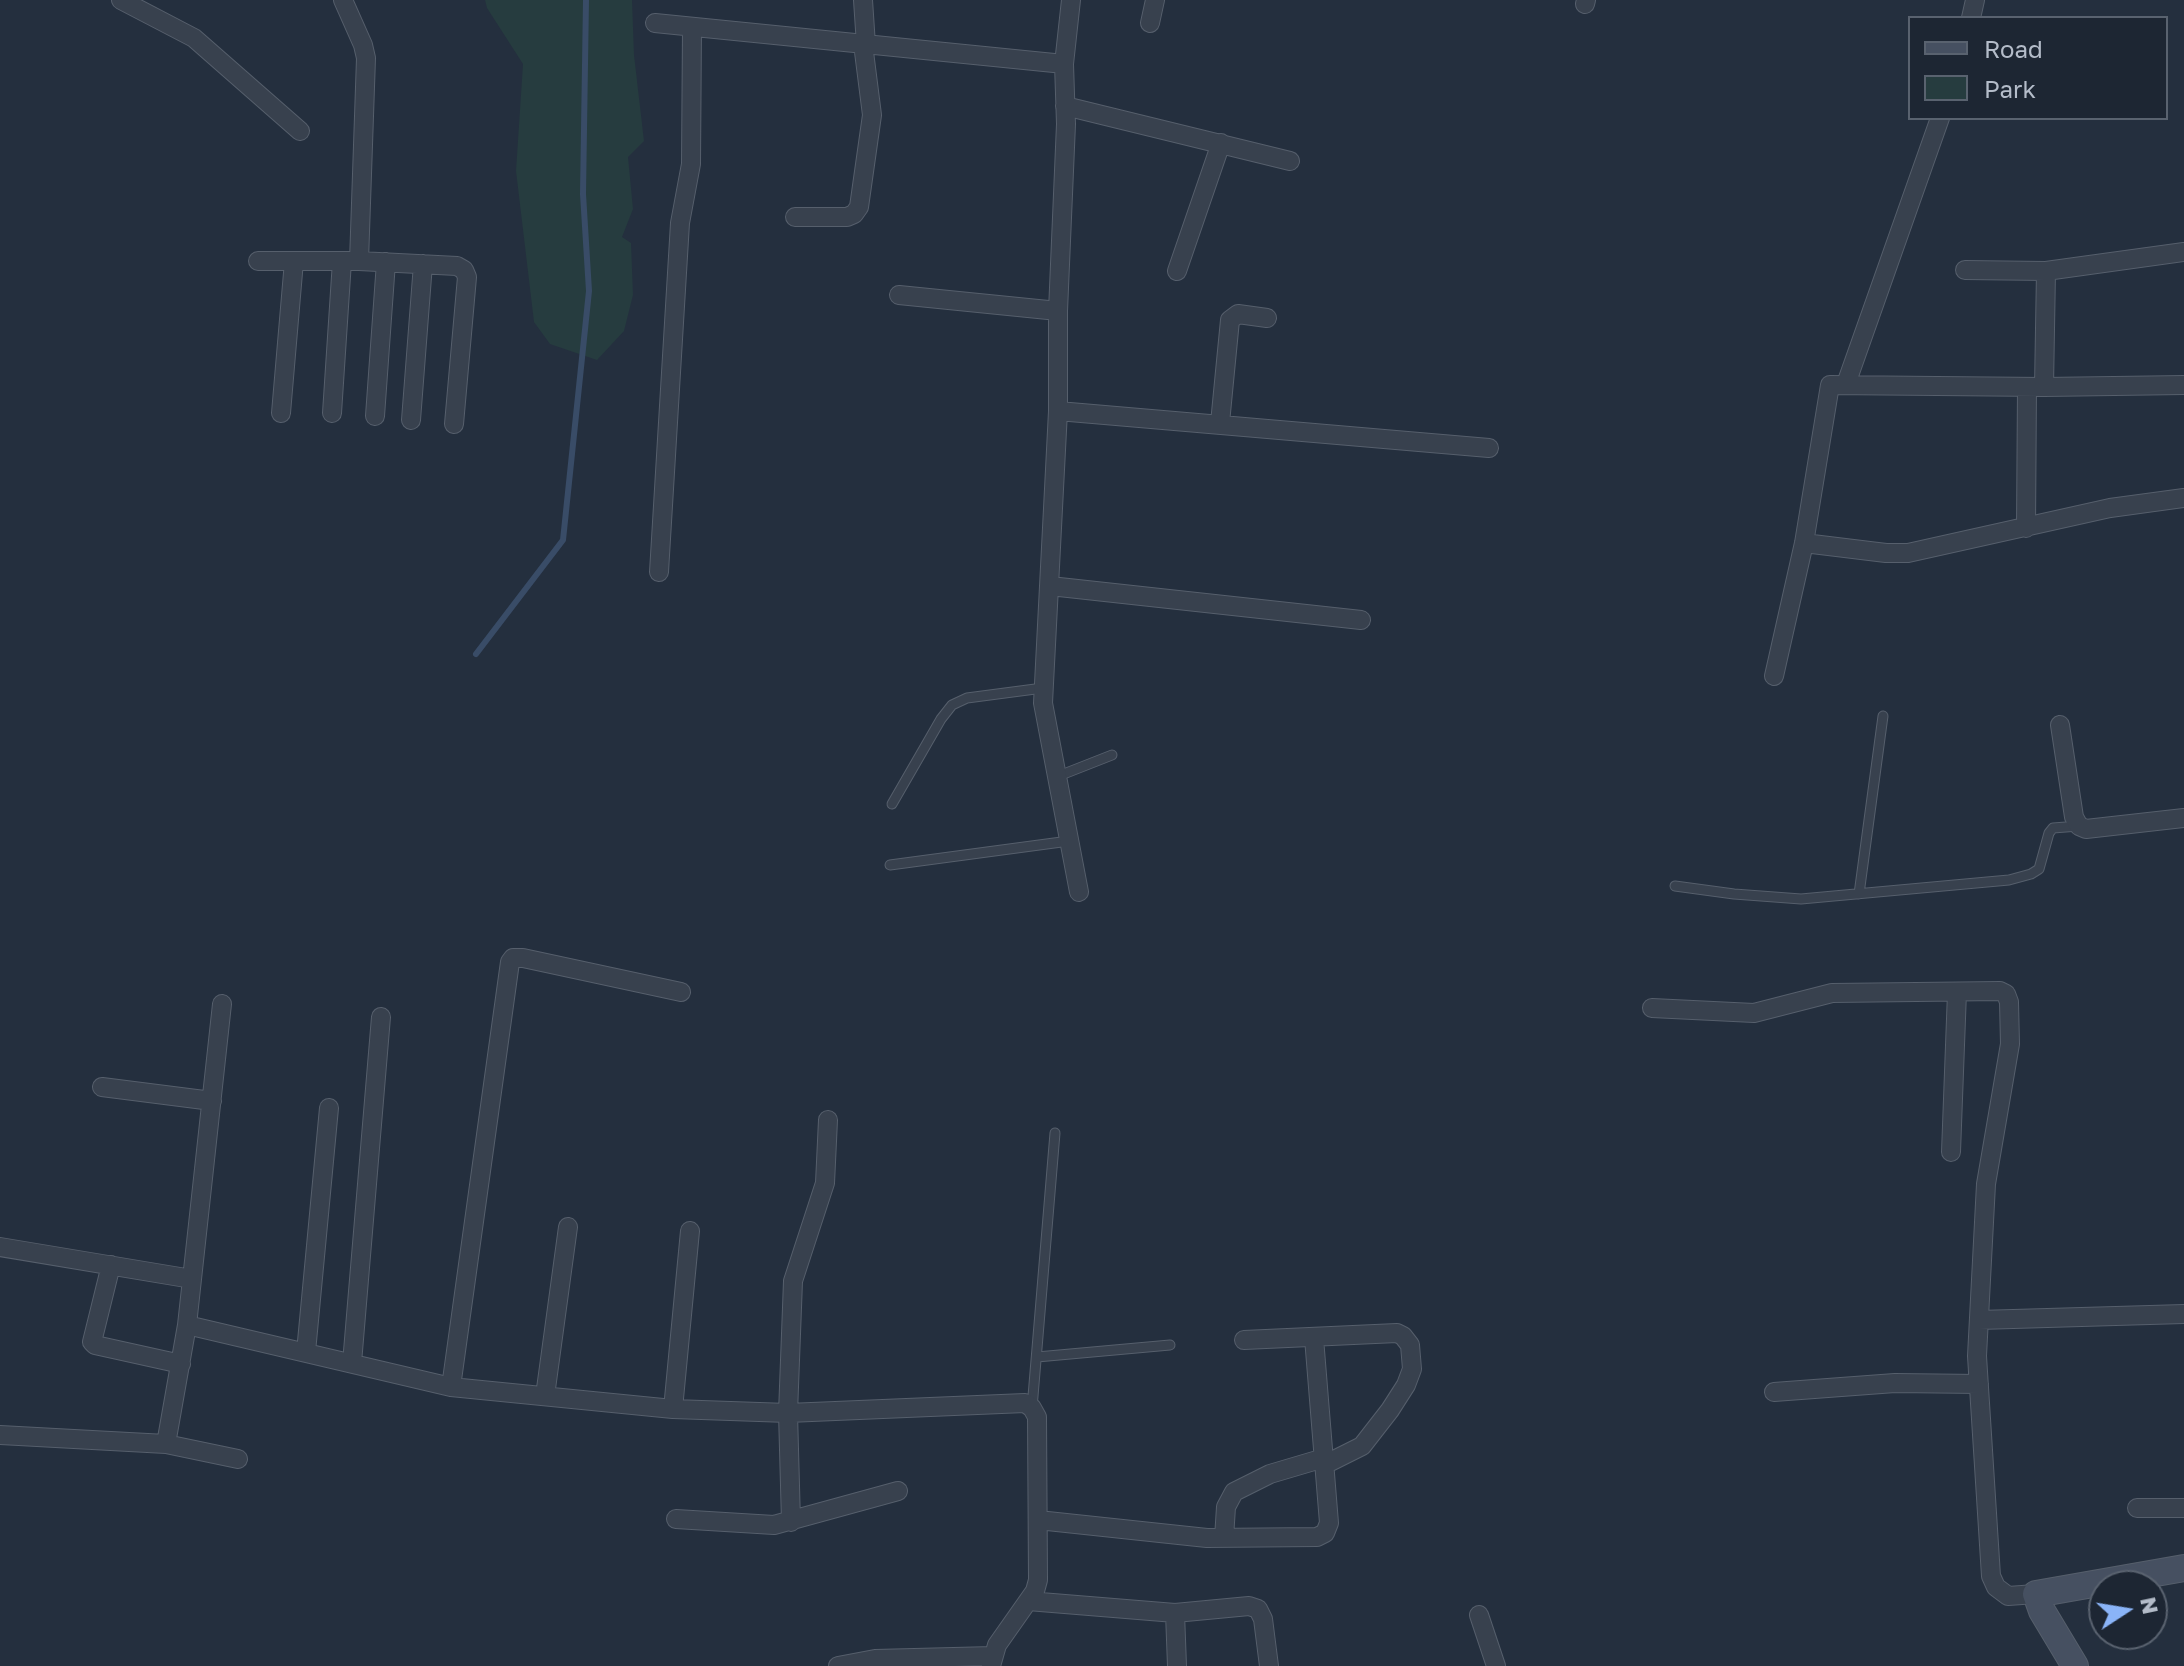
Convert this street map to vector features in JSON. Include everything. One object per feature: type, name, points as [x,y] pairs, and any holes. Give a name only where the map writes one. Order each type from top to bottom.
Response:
[{"type":"street","points":[[121,0],[204,45],[300,131]]},
{"type":"street","points":[[332,413],[351,261],[366,58],[343,0]]},
{"type":"street","points":[[795,217],[847,217],[859,207],[872,115],[863,0]]},
{"type":"street","points":[[1071,0],[1064,64],[1058,411],[1043,688],[1045,718],[1079,892]]},
{"type":"street","points":[[1150,23],[1155,0]]},
{"type":"street","points":[[655,23],[1064,64]]},
{"type":"street","points":[[659,572],[680,223],[691,164],[692,27]]},
{"type":"street","points":[[1065,106],[1290,161]]},
{"type":"street","points":[[1846,384],[1939,120]]},
{"type":"street","points":[[1177,271],[1221,143]]},
{"type":"street","points":[[1965,270],[2046,271],[2184,252]]},
{"type":"street","points":[[258,261],[386,262],[457,266],[464,270],[467,277],[454,424]]},
{"type":"street","points":[[281,413],[294,261]]},
{"type":"street","points":[[375,416],[386,262]]},
{"type":"street","points":[[411,420],[423,264]]},
{"type":"street","points":[[2026,528],[2046,271]]},
{"type":"street","points":[[899,295],[1058,311]]},
{"type":"street","points":[[1220,423],[1230,320],[1238,314],[1267,318]]},
{"type":"street","points":[[1774,676],[1804,543],[1830,385],[2184,385]]},
{"type":"street","points":[[1058,411],[1489,448]]},
{"type":"street","points":[[1804,543],[1897,554],[2110,508],[2184,498]]},
{"type":"street","points":[[1050,586],[1361,620]]},
{"type":"street","points":[[2060,725],[2074,817],[2079,826],[2086,829],[2184,818]]},
{"type":"street","points":[[451,1387],[510,962],[513,958],[523,958],[681,992]]},
{"type":"street","points":[[1652,1008],[1754,1013],[1832,993],[2000,991],[2006,994],[2010,1044],[1986,1184],[1979,1320],[1979,1384],[1991,1576],[1996,1587],[2008,1596],[2036,1594],[2184,1568]]},
{"type":"street","points":[[1951,1152],[1957,992]]},
{"type":"street","points":[[166,1444],[187,1325],[222,1004]]},
{"type":"street","points":[[352,1363],[381,1017]]},
{"type":"street","points":[[102,1087],[212,1101]]},
{"type":"street","points":[[306,1352],[329,1108]]},
{"type":"street","points":[[791,1522],[788,1413],[793,1281],[825,1183],[828,1120]]},
{"type":"street","points":[[545,1396],[568,1227]]},
{"type":"street","points":[[673,1409],[690,1231]]},
{"type":"street","points":[[0,1247],[192,1279]]},
{"type":"street","points":[[111,1265],[92,1342],[181,1364]]},
{"type":"street","points":[[1979,1320],[2184,1314]]},
{"type":"street","points":[[187,1325],[451,1387],[673,1409],[788,1413],[1025,1403],[1032,1408],[1037,1417],[1038,1580],[1035,1591],[997,1645],[992,1661],[875,1659],[838,1666]]},
{"type":"street","points":[[1224,1538],[1226,1507],[1234,1492],[1270,1474],[1324,1462],[1362,1446],[1406,1385],[1412,1359],[1410,1345],[1397,1333],[1244,1340]]},
{"type":"street","points":[[1038,1520],[1207,1538],[1317,1537],[1325,1533],[1329,1523],[1314,1338]]},
{"type":"street","points":[[1774,1392],[1895,1383],[1979,1384]]},
{"type":"street","points":[[0,1435],[166,1444],[238,1459]]},
{"type":"street","points":[[676,1519],[760,1525],[791,1522],[898,1491]]},
{"type":"street","points":[[2137,1508],[2184,1508]]},
{"type":"street","points":[[2036,1594],[2042,1611],[2075,1666]]},
{"type":"street","points":[[1028,1601],[1175,1613],[1249,1606],[1258,1609],[1263,1619],[1269,1666]]},
{"type":"street","points":[[1175,1613],[1177,1666]]},
{"type":"street","points":[[1479,1615],[1496,1666]]},
{"type":"lane","points":[[892,804],[952,705],[967,698],[1043,688]]},
{"type":"lane","points":[[1859,894],[1883,716]]},
{"type":"lane","points":[[1056,777],[1112,755]]},
{"type":"lane","points":[[1675,886],[1801,899],[2009,880],[2039,869],[2053,828],[2079,826]]},
{"type":"lane","points":[[890,865],[1069,841]]},
{"type":"lane","points":[[1032,1408],[1055,1133]]},
{"type":"lane","points":[[1037,1357],[1170,1345]]},
{"type":"green space","points":[[485,0],[632,0],[634,55],[644,141],[628,157],[633,209],[622,237],[631,243],[633,295],[624,331],[597,360],[550,344],[534,322],[516,171],[523,64]]},
{"type":"waterway","points":[[476,654],[563,540],[589,291],[583,194],[586,0]]}]
